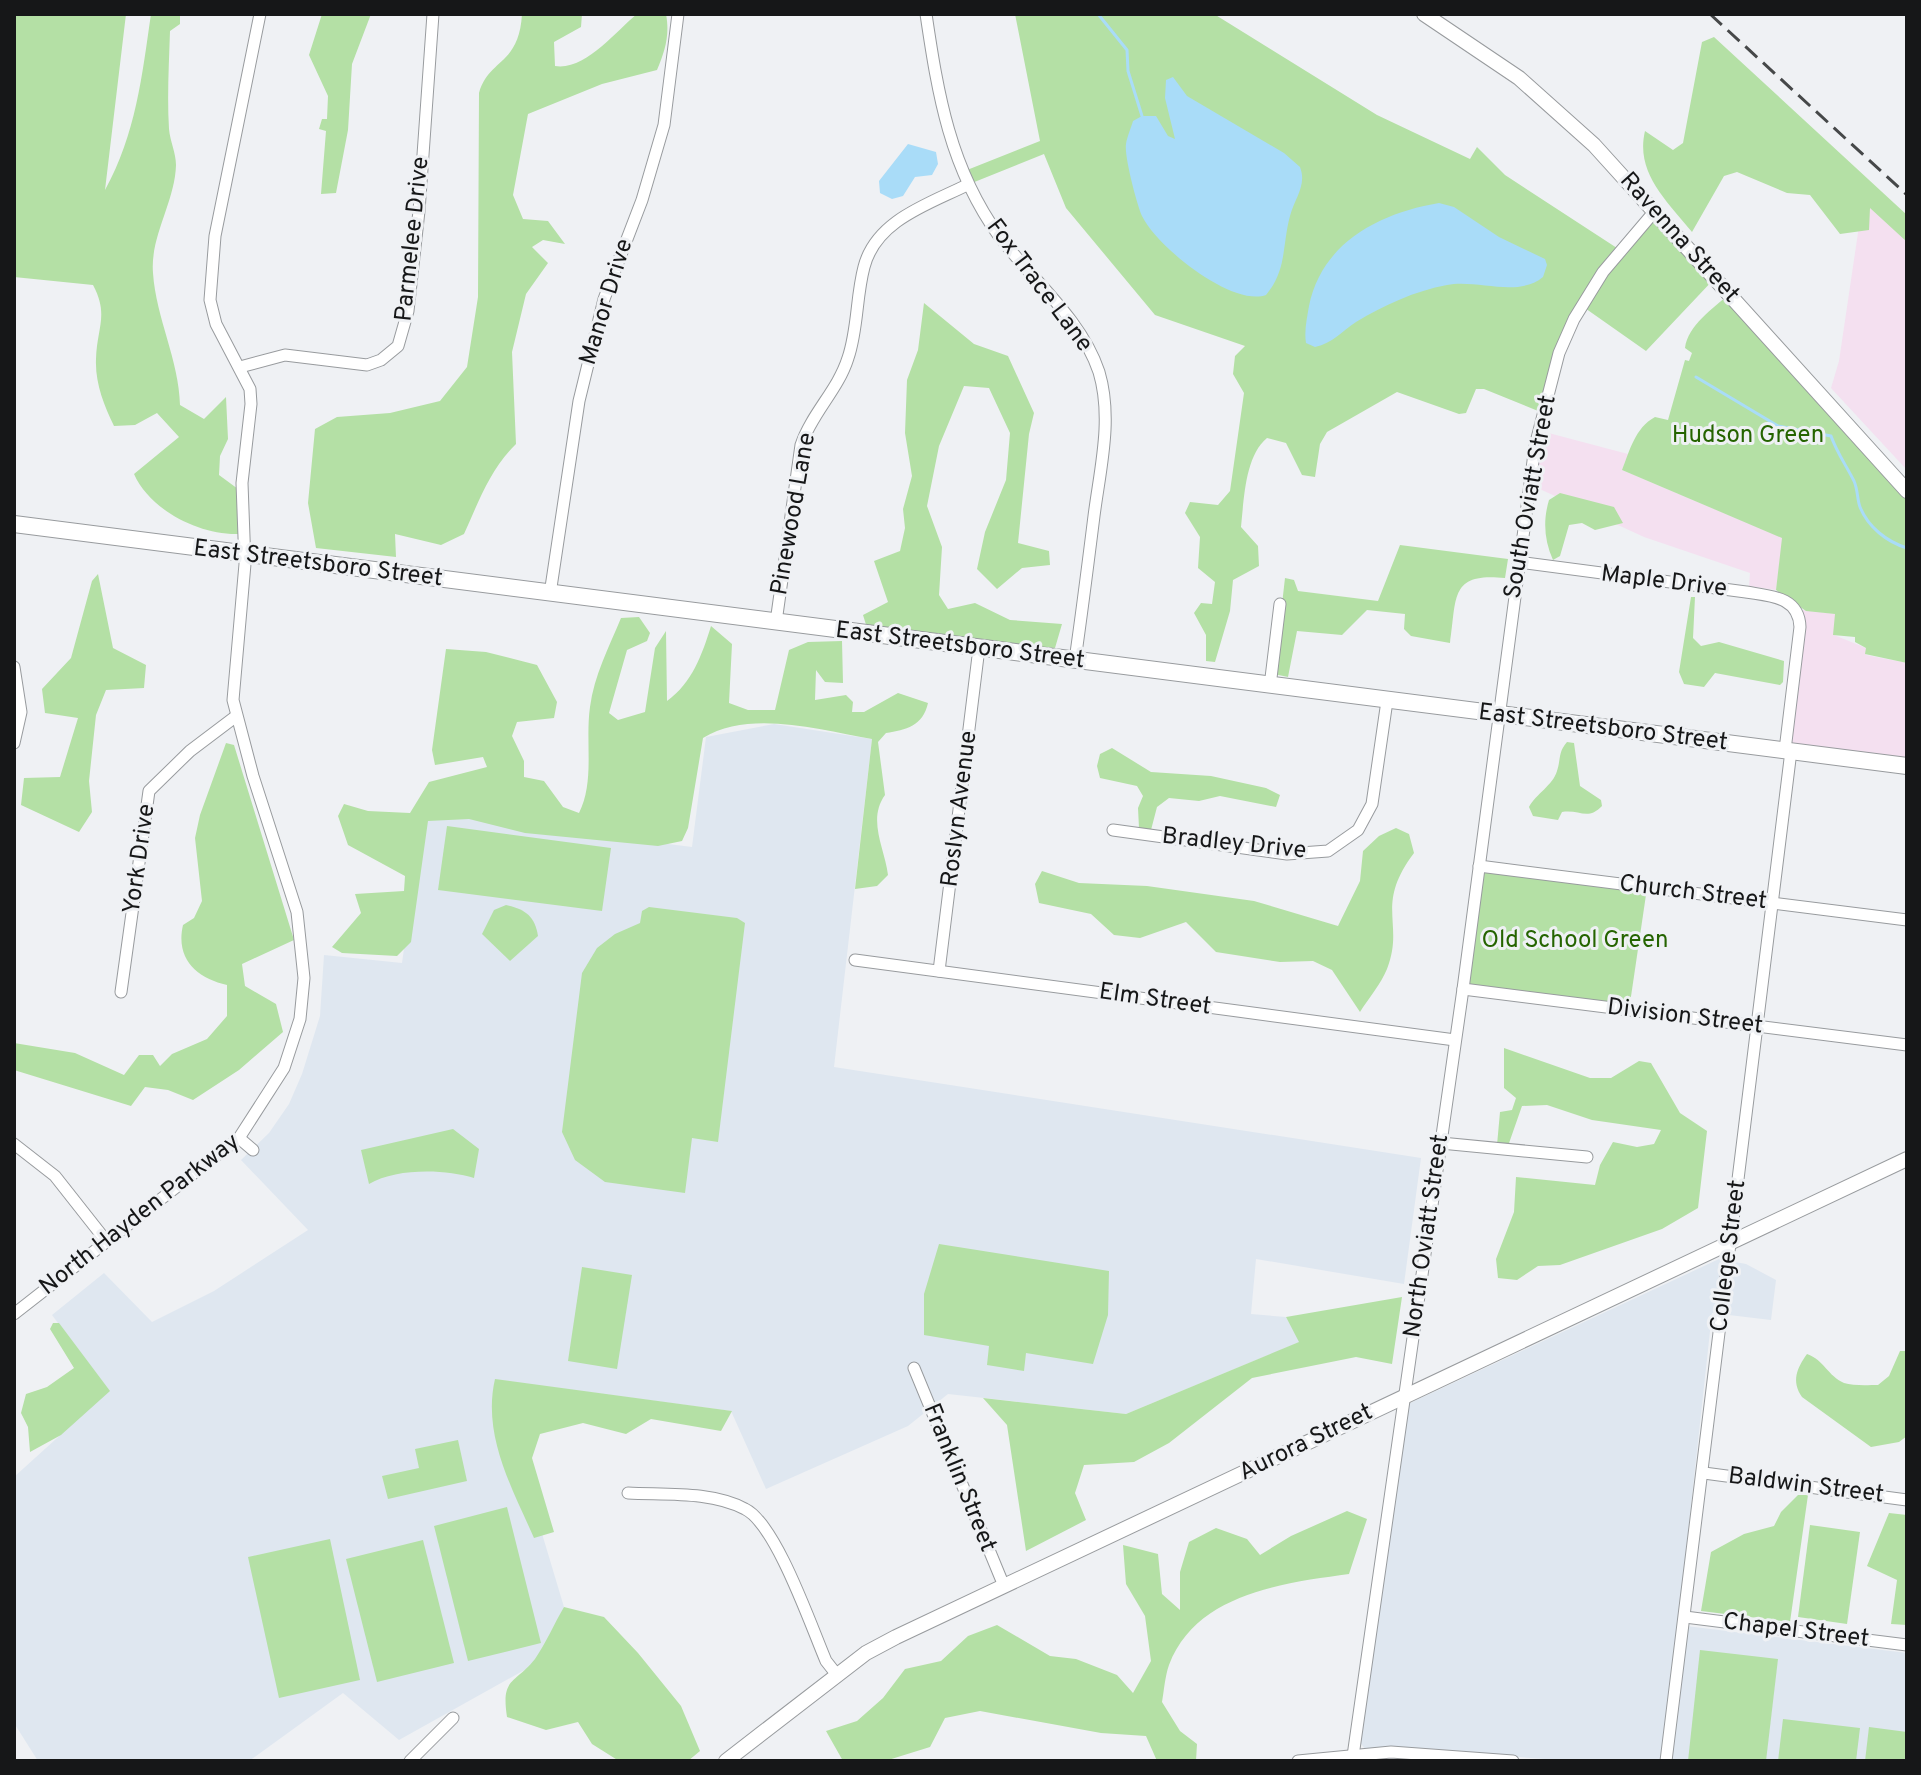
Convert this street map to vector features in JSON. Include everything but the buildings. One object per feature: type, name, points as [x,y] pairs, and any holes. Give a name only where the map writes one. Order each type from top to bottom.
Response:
[{"type":"main road","name":"East Streetsboro Street","points":[[14,524],[1907,766]]},
{"type":"street","name":"North Hayden Parkway","points":[[14,1314],[239,1138],[284,1068],[297,1030],[304,978],[297,912],[235,717],[233,684],[244,554],[242,483],[251,404],[240,367],[216,324],[210,300],[210,278],[227,172],[260,14]]},
{"type":"street","name":"Parmelee Drive","points":[[240,367],[285,355],[367,365],[381,360],[398,346],[408,311],[419,211],[433,14]]},
{"type":"street","name":"Manor Drive","points":[[550,594],[579,401],[604,299],[642,200],[664,125],[678,14]]},
{"type":"street","name":"Fox Trace Lane","points":[[926,14],[945,125],[967,185],[997,233],[1064,312],[1088,346],[1105,398],[1106,424],[1075,660]]},
{"type":"street","name":"Ravenna Street","points":[[1424,14],[1485,53],[1560,112],[1907,491]]},
{"type":"street","name":"Pinewood Lane","points":[[776,622],[801,445],[812,417],[848,360],[864,266],[871,249],[899,220],[967,185]]},
{"type":"street","name":"South Oviatt Street","points":[[1499,715],[1535,446],[1559,353],[1574,319],[1603,272],[1654,212]]},
{"type":"street","name":"Maple Drive","points":[[1518,562],[1781,598],[1791,604],[1800,618]]},
{"type":"street","points":[[1270,686],[1280,604]]},
{"type":"street","name":"College Street","points":[[1666,1761],[1773,903],[1800,618]]},
{"type":"street","name":"Roslyn Avenue","points":[[939,971],[979,648]]},
{"type":"street","points":[[14,667],[21,712],[14,743]]},
{"type":"street","name":"Bradley Drive","points":[[1113,830],[1287,854],[1328,851],[1358,830],[1372,804],[1387,701]]},
{"type":"street","name":"North Oviatt Street","points":[[1353,1756],[1463,989],[1499,715]]},
{"type":"street","name":"York Drive","points":[[121,992],[149,791],[190,751],[235,717]]},
{"type":"street","name":"Church Street","points":[[1479,866],[1907,920]]},
{"type":"street","name":"Elm Street","points":[[855,960],[1455,1040]]},
{"type":"street","name":"Division Street","points":[[1463,989],[1907,1045]]},
{"type":"street","points":[[239,1138],[253,1150]]},
{"type":"street","points":[[1441,1143],[1587,1157]]},
{"type":"street","points":[[14,1144],[55,1176],[107,1242]]},
{"type":"street","name":"Aurora Street","points":[[726,1761],[837,1675],[896,1637],[1907,1159]]},
{"type":"street","name":"Franklin Street","points":[[914,1368],[1004,1586]]},
{"type":"street","name":"Baldwin Street","points":[[1704,1473],[1907,1500]]},
{"type":"street","points":[[628,1493],[722,1501],[757,1517],[776,1547],[826,1661],[837,1675]]},
{"type":"street","name":"Chapel Street","points":[[1685,1617],[1907,1645]]},
{"type":"street","points":[[410,1761],[453,1718]]},
{"type":"street","points":[[1298,1761],[1391,1752],[1513,1761]]},
{"type":"shaded area","points":[[1863,199],[1907,242],[1907,470],[1831,388],[1839,361]]},
{"type":"shaded area","points":[[1541,431],[1628,454],[1622,470],[1783,538],[1776,590],[1749,586],[1750,573],[1644,537],[1531,485]]},
{"type":"shaded area","points":[[1803,610],[1836,614],[1834,635],[1866,648],[1866,655],[1907,663],[1907,765],[1789,748]]},
{"type":"shaded area","points":[[774,724],[872,739],[834,1067],[1421,1158],[1404,1284],[1256,1259],[1251,1314],[1286,1317],[1300,1342],[1126,1414],[948,1394],[908,1426],[766,1489],[731,1411],[496,1380],[564,1607],[537,1663],[399,1740],[343,1693],[249,1761],[38,1761],[14,1723],[14,1477],[109,1391],[52,1315],[104,1273],[152,1322],[214,1291],[308,1230],[241,1160],[269,1133],[289,1104],[302,1074],[320,1016],[324,955],[402,963],[423,813],[692,847],[706,737]]},
{"type":"shaded area","points":[[1719,1259],[1746,1264],[1776,1280],[1771,1320],[1712,1313],[1678,1625],[1907,1653],[1907,1761],[1573,1761],[1395,1748],[1365,1749],[1359,1741],[1408,1404]]},
{"type":"green space","points":[[14,14],[126,14],[105,190],[131,126],[151,14],[180,14],[180,24],[170,31],[168,105],[169,129],[176,160],[175,179],[155,246],[153,273],[158,306],[176,372],[180,405],[204,419],[226,397],[228,439],[220,456],[219,475],[238,489],[238,534],[208,530],[177,518],[141,487],[134,474],[179,437],[157,413],[135,425],[114,426],[97,377],[101,313],[93,285],[14,277]]},
{"type":"green space","points":[[322,14],[371,14],[352,64],[348,130],[336,193],[321,194],[326,131],[319,129],[322,119],[327,119],[328,96],[309,55]]},
{"type":"green space","points":[[522,14],[582,14],[581,27],[554,42],[555,66],[566,66],[589,56],[637,14],[666,14],[667,36],[657,70],[602,84],[528,114],[513,195],[523,219],[548,221],[565,244],[543,240],[532,247],[548,263],[526,294],[512,352],[516,444],[492,475],[464,534],[441,545],[395,534],[396,557],[316,548],[308,503],[315,429],[337,417],[390,413],[440,401],[467,367],[478,297],[479,93],[490,73],[510,53],[520,31]]},
{"type":"green space","points":[[1015,14],[1214,14],[1377,115],[1470,159],[1477,147],[1505,175],[1620,250],[1654,212],[1715,278],[1646,351],[1582,306],[1543,413],[1484,389],[1476,389],[1466,413],[1459,414],[1397,392],[1327,432],[1320,444],[1315,477],[1302,475],[1286,443],[1267,438],[1250,467],[1241,527],[1258,546],[1259,566],[1233,580],[1230,611],[1215,662],[1206,661],[1206,635],[1194,613],[1201,603],[1212,604],[1215,582],[1198,568],[1200,537],[1185,513],[1190,502],[1218,505],[1230,491],[1244,393],[1233,374],[1235,356],[1245,346],[1155,315],[1066,208],[1044,154],[967,185],[962,172],[1040,141]]},
{"type":"green space","points":[[1714,37],[1907,215],[1907,242],[1870,208],[1869,230],[1840,234],[1810,195],[1787,193],[1737,172],[1724,176],[1692,232],[1655,186],[1643,146],[1645,131],[1673,150],[1683,143],[1702,42]]},
{"type":"green space","name":"Hudson Green","points":[[1729,294],[1907,491],[1907,663],[1865,654],[1866,648],[1855,642],[1855,637],[1833,635],[1835,614],[1806,611],[1776,590],[1782,538],[1622,470],[1643,427],[1655,417],[1668,420],[1685,360],[1689,361],[1692,353],[1685,348],[1687,340],[1702,318]]},
{"type":"green space","points":[[924,303],[974,344],[1008,356],[1034,413],[1018,543],[1049,551],[1050,565],[1022,568],[997,589],[977,569],[985,532],[1006,480],[1010,433],[989,388],[964,386],[939,446],[927,506],[942,547],[939,595],[948,609],[975,603],[1010,620],[1062,624],[1055,648],[868,631],[863,615],[888,602],[874,561],[900,551],[905,528],[903,509],[912,476],[905,433],[907,380],[918,350]]},
{"type":"green space","points":[[1560,493],[1614,507],[1623,523],[1595,530],[1582,523],[1569,525],[1560,556],[1553,560],[1546,538],[1546,515],[1549,500]]},
{"type":"green space","points":[[1400,545],[1508,559],[1505,578],[1474,579],[1459,591],[1450,643],[1411,636],[1404,629],[1405,614],[1367,610],[1342,635],[1297,631],[1288,677],[1274,674],[1285,578],[1294,580],[1298,591],[1378,601]]},
{"type":"green space","points":[[98,574],[113,648],[146,665],[144,688],[106,690],[96,715],[89,781],[92,812],[79,832],[21,805],[24,778],[60,777],[78,718],[45,713],[42,689],[71,658],[92,581]]},
{"type":"green space","points":[[1691,597],[1695,597],[1693,638],[1701,646],[1719,642],[1784,661],[1783,682],[1780,685],[1715,673],[1704,687],[1684,684],[1679,672]]},
{"type":"green space","points":[[639,617],[650,633],[647,641],[627,650],[609,713],[618,720],[645,712],[655,648],[666,631],[667,701],[690,677],[711,626],[732,644],[729,703],[748,710],[775,710],[789,650],[808,642],[842,641],[843,683],[825,682],[816,670],[815,700],[846,695],[853,702],[852,712],[864,712],[898,693],[928,703],[918,722],[886,733],[878,742],[885,795],[877,814],[877,824],[888,875],[877,886],[855,889],[872,739],[786,724],[742,725],[722,729],[703,738],[688,828],[682,841],[658,846],[525,833],[469,819],[428,821],[411,942],[397,956],[342,953],[332,947],[361,913],[355,894],[404,891],[405,876],[348,845],[338,816],[344,804],[368,811],[410,813],[429,782],[487,767],[483,757],[435,765],[432,750],[446,649],[486,652],[537,665],[557,702],[554,718],[517,722],[512,736],[524,761],[524,777],[544,781],[563,807],[579,813],[587,788],[590,707],[595,684],[621,618]]},
{"type":"green space","points":[[1567,742],[1574,743],[1580,786],[1601,800],[1602,806],[1588,814],[1562,812],[1558,820],[1533,816],[1529,807],[1555,776]]},
{"type":"green space","points":[[226,743],[234,745],[294,940],[242,964],[245,986],[276,1004],[283,1032],[239,1070],[193,1100],[168,1090],[145,1087],[131,1106],[14,1070],[14,1043],[75,1053],[124,1075],[139,1055],[153,1055],[160,1066],[172,1054],[207,1039],[227,1016],[227,985],[207,978],[191,966],[182,948],[181,937],[183,925],[194,918],[202,901],[195,838]]},
{"type":"green space","points":[[1112,748],[1151,772],[1211,776],[1266,788],[1280,795],[1276,807],[1220,796],[1199,801],[1169,798],[1157,807],[1151,830],[1139,828],[1138,808],[1143,796],[1137,786],[1100,778],[1097,766],[1100,754]]},
{"type":"green space","points":[[447,826],[611,848],[602,911],[438,890]]},
{"type":"green space","points":[[1396,828],[1409,834],[1414,853],[1395,887],[1392,953],[1387,969],[1360,1012],[1332,970],[1313,961],[1280,962],[1216,952],[1186,922],[1140,938],[1114,935],[1091,914],[1039,903],[1035,884],[1042,871],[1079,883],[1147,886],[1254,901],[1338,926],[1360,881],[1363,851],[1379,836]]},
{"type":"green space","name":"Old School Green","points":[[1479,866],[1647,888],[1629,1010],[1463,989]]},
{"type":"green space","points":[[506,905],[528,914],[538,936],[510,961],[482,934],[494,910]]},
{"type":"green space","points":[[649,907],[737,918],[745,923],[718,1142],[692,1138],[685,1193],[605,1182],[575,1160],[562,1132],[582,973],[597,948],[615,934],[640,923],[642,911]]},
{"type":"green space","points":[[1504,1048],[1590,1078],[1611,1078],[1639,1061],[1651,1063],[1680,1113],[1707,1131],[1698,1208],[1662,1229],[1560,1265],[1538,1266],[1517,1280],[1498,1278],[1496,1259],[1514,1212],[1516,1177],[1595,1185],[1600,1165],[1613,1142],[1637,1147],[1654,1144],[1661,1130],[1592,1120],[1547,1105],[1522,1106],[1508,1146],[1497,1145],[1500,1112],[1512,1110],[1516,1098],[1504,1088]]},
{"type":"green space","points":[[453,1129],[479,1149],[474,1178],[421,1172],[393,1175],[369,1184],[361,1150]]},
{"type":"green space","points":[[939,1244],[1109,1271],[1108,1315],[1093,1364],[1026,1353],[1024,1371],[987,1365],[989,1346],[924,1335],[924,1294]]},
{"type":"green space","points":[[582,1267],[632,1275],[617,1369],[568,1361]]},
{"type":"green space","points":[[1402,1297],[1392,1364],[1356,1357],[1252,1378],[1169,1443],[1134,1462],[1084,1465],[1075,1493],[1086,1520],[1026,1551],[1007,1425],[983,1398],[1126,1414],[1299,1342],[1286,1317]]},
{"type":"green space","points":[[53,1323],[59,1323],[110,1391],[61,1435],[30,1452],[28,1427],[21,1413],[26,1394],[47,1387],[74,1368],[50,1329]]},
{"type":"green space","points":[[1900,1351],[1907,1351],[1907,1436],[1899,1442],[1871,1447],[1802,1397],[1797,1386],[1800,1364],[1807,1354],[1844,1383],[1878,1385],[1889,1376]]},
{"type":"green space","points":[[495,1379],[732,1411],[721,1431],[651,1419],[626,1434],[583,1423],[540,1434],[532,1458],[554,1532],[534,1538],[501,1461],[496,1441],[492,1400]]},
{"type":"green space","points":[[458,1440],[467,1481],[388,1499],[382,1476],[419,1468],[415,1449]]},
{"type":"green space","points":[[1798,1495],[1808,1495],[1790,1622],[1701,1611],[1711,1552],[1744,1534],[1774,1526],[1781,1512]]},
{"type":"green space","points":[[507,1507],[541,1643],[468,1661],[434,1526]]},
{"type":"green space","points":[[1347,1511],[1367,1519],[1349,1574],[1297,1582],[1245,1596],[1199,1622],[1182,1641],[1169,1665],[1162,1702],[1180,1731],[1197,1744],[1196,1761],[1157,1761],[1146,1736],[1101,1733],[980,1711],[945,1718],[930,1747],[885,1761],[843,1761],[826,1731],[857,1721],[883,1698],[905,1669],[941,1661],[968,1636],[997,1625],[1050,1656],[1076,1659],[1117,1675],[1133,1693],[1151,1661],[1145,1616],[1126,1584],[1123,1545],[1158,1554],[1162,1594],[1180,1610],[1180,1572],[1189,1542],[1216,1528],[1247,1539],[1260,1555],[1291,1536]]},
{"type":"green space","points":[[1889,1513],[1907,1515],[1907,1625],[1891,1624],[1897,1580],[1867,1566]]},
{"type":"green space","points":[[1810,1525],[1860,1532],[1847,1624],[1798,1617]]},
{"type":"green space","points":[[330,1539],[360,1680],[279,1698],[248,1557]]},
{"type":"green space","points":[[423,1540],[454,1663],[377,1682],[346,1559]]},
{"type":"green space","points":[[564,1607],[604,1617],[638,1653],[681,1706],[700,1751],[688,1761],[619,1761],[592,1744],[578,1722],[546,1730],[507,1717],[508,1688],[535,1659]]},
{"type":"green space","points":[[1700,1650],[1778,1659],[1766,1761],[1688,1761]]},
{"type":"green space","points":[[1783,1719],[1860,1728],[1856,1761],[1778,1761]]},
{"type":"green space","points":[[1869,1727],[1907,1732],[1907,1761],[1865,1761]]},
{"type":"water","points":[[1173,77],[1187,96],[1284,153],[1300,167],[1301,186],[1290,216],[1281,267],[1266,295],[1234,292],[1197,272],[1163,243],[1142,216],[1129,169],[1127,141],[1133,121],[1142,116],[1156,116],[1168,136],[1175,139],[1165,98],[1166,80]]},
{"type":"water","points":[[908,144],[936,152],[938,164],[932,175],[915,177],[903,196],[892,199],[880,193],[879,181]]},
{"type":"water","points":[[1439,203],[1454,207],[1499,237],[1545,259],[1547,265],[1543,277],[1522,286],[1459,284],[1435,288],[1378,310],[1327,343],[1315,347],[1306,343],[1307,315],[1316,284],[1326,264],[1340,248],[1375,223]]},
{"type":"waterway","points":[[1098,14],[1127,50],[1128,71],[1142,116]]},
{"type":"waterway","points":[[1696,377],[1778,426],[1831,436],[1854,481],[1860,507],[1868,521],[1885,538],[1907,548]]},
{"type":"railway","points":[[1710,14],[1907,195]]}]
